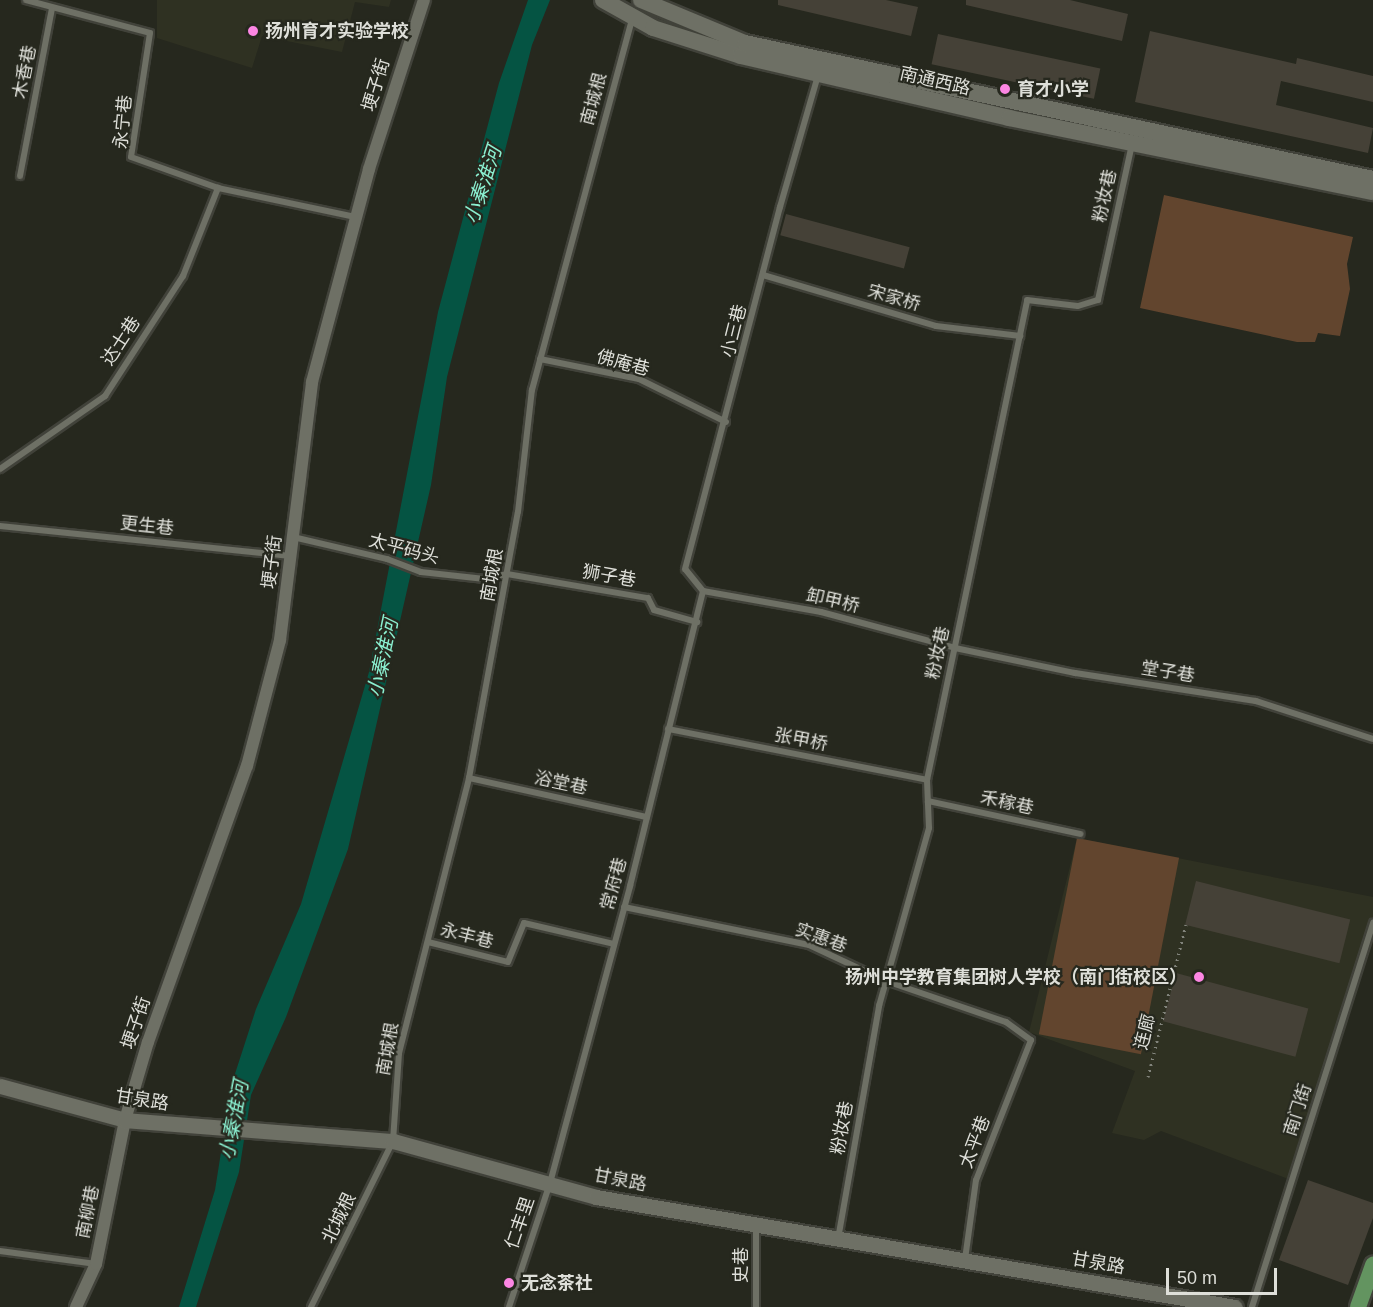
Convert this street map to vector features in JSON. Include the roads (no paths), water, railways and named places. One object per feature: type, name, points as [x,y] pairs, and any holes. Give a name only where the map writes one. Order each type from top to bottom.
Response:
[{"type":"main road","name":"南通西路","points":[[603,0],[653,28],[741,56],[1132,143],[1373,192]]},
{"type":"main road","name":"南通西路","points":[[641,0],[745,43],[1373,178]]},
{"type":"main road","points":[[1358,1307],[1373,1264]]},
{"type":"street","name":"埂子街","points":[[125,1120],[147,1042],[247,766],[280,640],[312,382],[356,217],[407,42],[424,0]]},
{"type":"street","name":"甘泉路","points":[[0,1086],[125,1120],[393,1141],[596,1197],[1235,1307]]},
{"type":"street","name":"南柳巷","points":[[76,1307],[96,1264],[125,1120]]},
{"type":"lane","points":[[26,0],[52,9]]},
{"type":"lane","name":"木香巷","points":[[20,176],[52,9]]},
{"type":"lane","name":"永宁巷","points":[[52,9],[150,33],[131,157],[218,188],[356,217]]},
{"type":"lane","name":"南城根","points":[[393,1141],[399,1053],[469,778],[507,574],[532,390],[633,17]]},
{"type":"lane","name":"小三巷","points":[[703,591],[685,569],[819,74]]},
{"type":"lane","name":"粉妆巷","points":[[837,1240],[886,981],[929,828],[927,780],[1027,300],[1078,306],[1098,300],[1132,143]]},
{"type":"lane","name":"达士巷","points":[[0,469],[105,396],[183,276],[218,188]]},
{"type":"lane","name":"宋家桥","points":[[763,275],[936,326],[1020,336]]},
{"type":"lane","name":"佛庵巷","points":[[540,358],[639,379],[726,422]]},
{"type":"lane","name":"更生巷","points":[[0,526],[291,556]]},
{"type":"lane","name":"太平码头","points":[[293,537],[387,559],[421,572],[485,579],[507,574]]},
{"type":"lane","name":"狮子巷","points":[[507,574],[648,598],[654,610],[697,622]]},
{"type":"lane","name":"卸甲桥","points":[[703,591],[821,612],[955,648]]},
{"type":"lane","name":"常府巷","points":[[550,1183],[624,907],[703,591]]},
{"type":"lane","name":"堂子巷","points":[[955,648],[1075,673],[1256,701],[1373,738]]},
{"type":"lane","name":"张甲桥","points":[[668,729],[927,780]]},
{"type":"lane","name":"浴堂巷","points":[[469,778],[647,818]]},
{"type":"lane","name":"禾稼巷","points":[[928,801],[1080,834]]},
{"type":"lane","name":"实惠巷","points":[[624,907],[809,945],[886,981],[1006,1022],[1031,1040]]},
{"type":"lane","name":"永丰巷","points":[[428,942],[508,962],[524,923],[614,944]]},
{"type":"lane","name":"南门街","points":[[1252,1307],[1373,923]]},
{"type":"lane","name":"太平巷","points":[[965,1259],[976,1180],[1031,1040]]},
{"type":"lane","name":"北城根","points":[[311,1307],[393,1141]]},
{"type":"lane","name":"仁丰里","points":[[509,1307],[550,1183]]},
{"type":"lane","name":"史巷","points":[[756,1224],[756,1307]]},
{"type":"lane","points":[[0,1251],[96,1264]]},
{"type":"water","name":"小秦淮河","points":[[528,0],[550,0],[532,45],[447,377],[431,485],[348,849],[286,1017],[251,1095],[239,1172],[196,1307],[179,1307],[215,1190],[232,1083],[256,1009],[301,904],[369,672],[438,312],[499,83]]},
{"type":"place","name":"扬州育才实验学校","points":[[253,31]]},
{"type":"place","name":"育才小学","points":[[1005,89]]},
{"type":"place","name":"扬州中学教育集团树人学校（南门街校区）","points":[[1199,977]]},
{"type":"place","name":"无念茶社","points":[[509,1283]]}]
